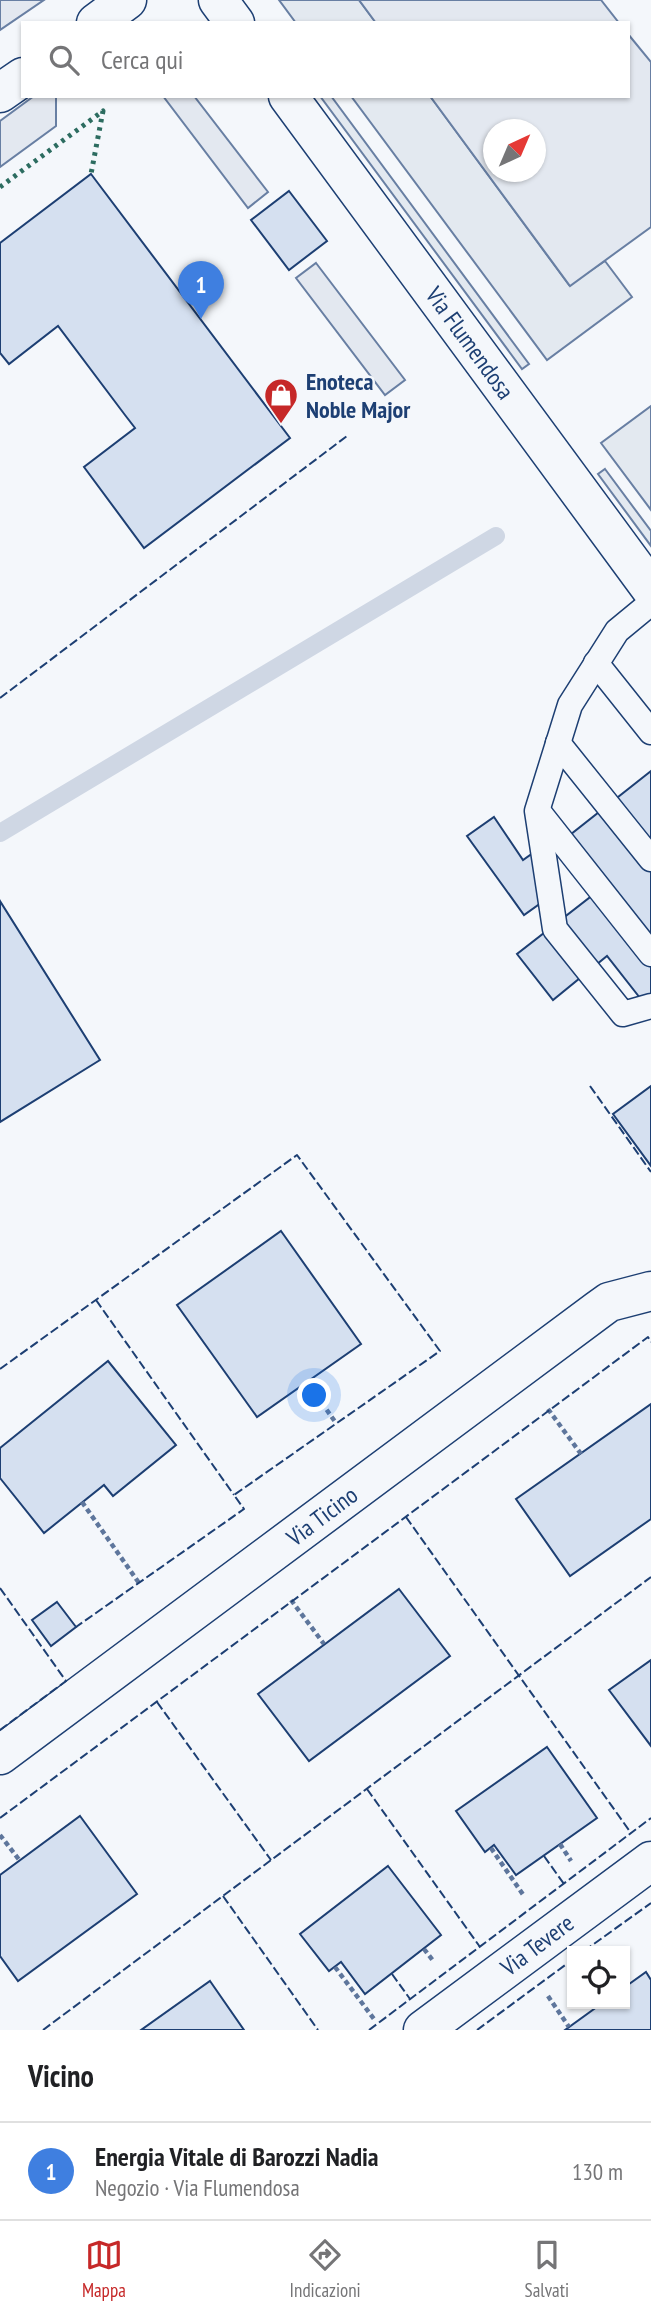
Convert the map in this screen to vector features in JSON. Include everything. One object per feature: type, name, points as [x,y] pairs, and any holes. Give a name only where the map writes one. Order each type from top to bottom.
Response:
[{"type":"street","points":[[99,21],[127,0]]},
{"type":"street","points":[[218,0],[233,21]]},
{"type":"street","points":[[0,93],[21,78]]},
{"type":"street","name":"Via Flumendosa","points":[[289,98],[651,589]]},
{"type":"street","name":"Via Ticino","points":[[0,1755],[609,1302],[651,1291]]},
{"type":"street","name":"Via Tevere","points":[[424,2030],[651,1861]]},
{"type":"lane","points":[[651,603],[617,631],[570,705],[537,811],[555,929],[623,1014],[651,1006]]},
{"type":"lane","points":[[596,663],[651,732]]},
{"type":"lane","points":[[558,743],[651,859]]},
{"type":"lane","points":[[537,811],[651,954]]},
{"type":"path","points":[[307,1382],[337,1423]]},
{"type":"path","points":[[544,1403],[581,1454]]},
{"type":"path","points":[[82,1502],[139,1583]]},
{"type":"path","points":[[287,1594],[324,1644]]},
{"type":"path","points":[[0,1835],[20,1861]]},
{"type":"path","points":[[491,1848],[525,1898]]},
{"type":"path","points":[[335,1966],[377,2024]]},
{"type":"path","points":[[547,1995],[569,2027]]},
{"type":"shaded area","points":[[0,0],[44,0],[0,30]]},
{"type":"shaded area","points":[[279,0],[359,0],[375,21],[295,21]]},
{"type":"shaded area","points":[[359,0],[601,0],[617,21],[375,21]]},
{"type":"shaded area","points":[[630,36],[651,62],[651,227],[570,286],[493,182],[546,182],[546,119],[483,119],[483,168],[431,98],[630,98]]},
{"type":"shaded area","points":[[31,98],[56,98],[56,126],[0,167],[0,121]]},
{"type":"shaded area","points":[[165,98],[196,98],[268,192],[248,208]]},
{"type":"shaded area","points":[[321,98],[332,98],[529,364],[522,369]]},
{"type":"shaded area","points":[[352,98],[431,98],[483,168],[483,182],[493,182],[569,285],[605,261],[632,297],[547,360]]},
{"type":"shaded area","points":[[316,263],[405,380],[385,395],[296,278]]},
{"type":"shaded area","points":[[651,406],[651,510],[601,443]]},
{"type":"shaded area","points":[[605,469],[651,531],[651,546],[598,474]]},
{"type":"building","points":[[91,174],[290,438],[144,548],[84,467],[135,428],[58,326],[9,364],[0,353],[0,243]]},
{"type":"building","points":[[289,191],[327,241],[289,270],[251,220]]},
{"type":"building","points":[[651,771],[651,1012],[607,956],[553,1000],[517,954],[594,894],[556,846]]},
{"type":"building","points":[[494,817],[523,860],[533,853],[559,890],[524,915],[467,836]]},
{"type":"building","points":[[0,901],[100,1060],[0,1122]]},
{"type":"building","points":[[651,1086],[651,1166],[613,1114]]},
{"type":"building","points":[[281,1231],[361,1344],[257,1417],[177,1305]]},
{"type":"building","points":[[108,1361],[176,1445],[113,1496],[104,1485],[44,1533],[0,1478],[0,1448]]},
{"type":"building","points":[[651,1404],[651,1519],[570,1576],[516,1499]]},
{"type":"building","points":[[399,1589],[450,1656],[309,1761],[258,1694]]},
{"type":"building","points":[[57,1602],[76,1627],[51,1646],[32,1620]]},
{"type":"building","points":[[651,1660],[651,1746],[609,1690]]},
{"type":"building","points":[[547,1747],[597,1818],[516,1875],[494,1845],[485,1852],[456,1811]]},
{"type":"building","points":[[80,1816],[137,1894],[18,1981],[0,1956],[0,1875]]},
{"type":"building","points":[[388,1866],[441,1935],[365,1994],[341,1962],[329,1971],[300,1934]]},
{"type":"building","points":[[646,1972],[651,1980],[651,2030],[565,2030],[594,2009],[630,2009],[630,1983]]},
{"type":"building","points":[[210,1981],[244,2030],[141,2030]]},
{"type":"waterway","points":[[0,833],[496,536]]},
{"type":"hedge","points":[[0,187],[103,111],[91,174]]},
{"type":"fence","points":[[0,698],[347,436]]},
{"type":"fence","points":[[590,1086],[651,1172]]},
{"type":"fence","points":[[0,1369],[297,1155],[440,1351],[234,1495],[244,1509],[76,1627]]},
{"type":"fence","points":[[96,1300],[234,1495]]},
{"type":"fence","points":[[0,1818],[648,1337],[651,1342]]},
{"type":"fence","points":[[406,1517],[631,1833]]},
{"type":"fence","points":[[43,2030],[651,1577]]},
{"type":"fence","points":[[0,1588],[66,1681],[0,1730]]},
{"type":"fence","points":[[157,1702],[271,1860]]},
{"type":"fence","points":[[367,1789],[480,1947]]},
{"type":"fence","points":[[369,2030],[651,1818]]},
{"type":"fence","points":[[544,1856],[564,1884]]},
{"type":"fence","points":[[223,1896],[318,2030]]},
{"type":"fence","points":[[591,1946],[651,1903]]},
{"type":"fence","points":[[477,2030],[567,1964]]},
{"type":"fence","points":[[392,1974],[410,1999]]},
{"type":"place","name":"Energia Vitale di Barozzi Nadia","points":[[201,319]]},
{"type":"place","name":"Enoteca Noble Major","points":[[281,425]]}]
